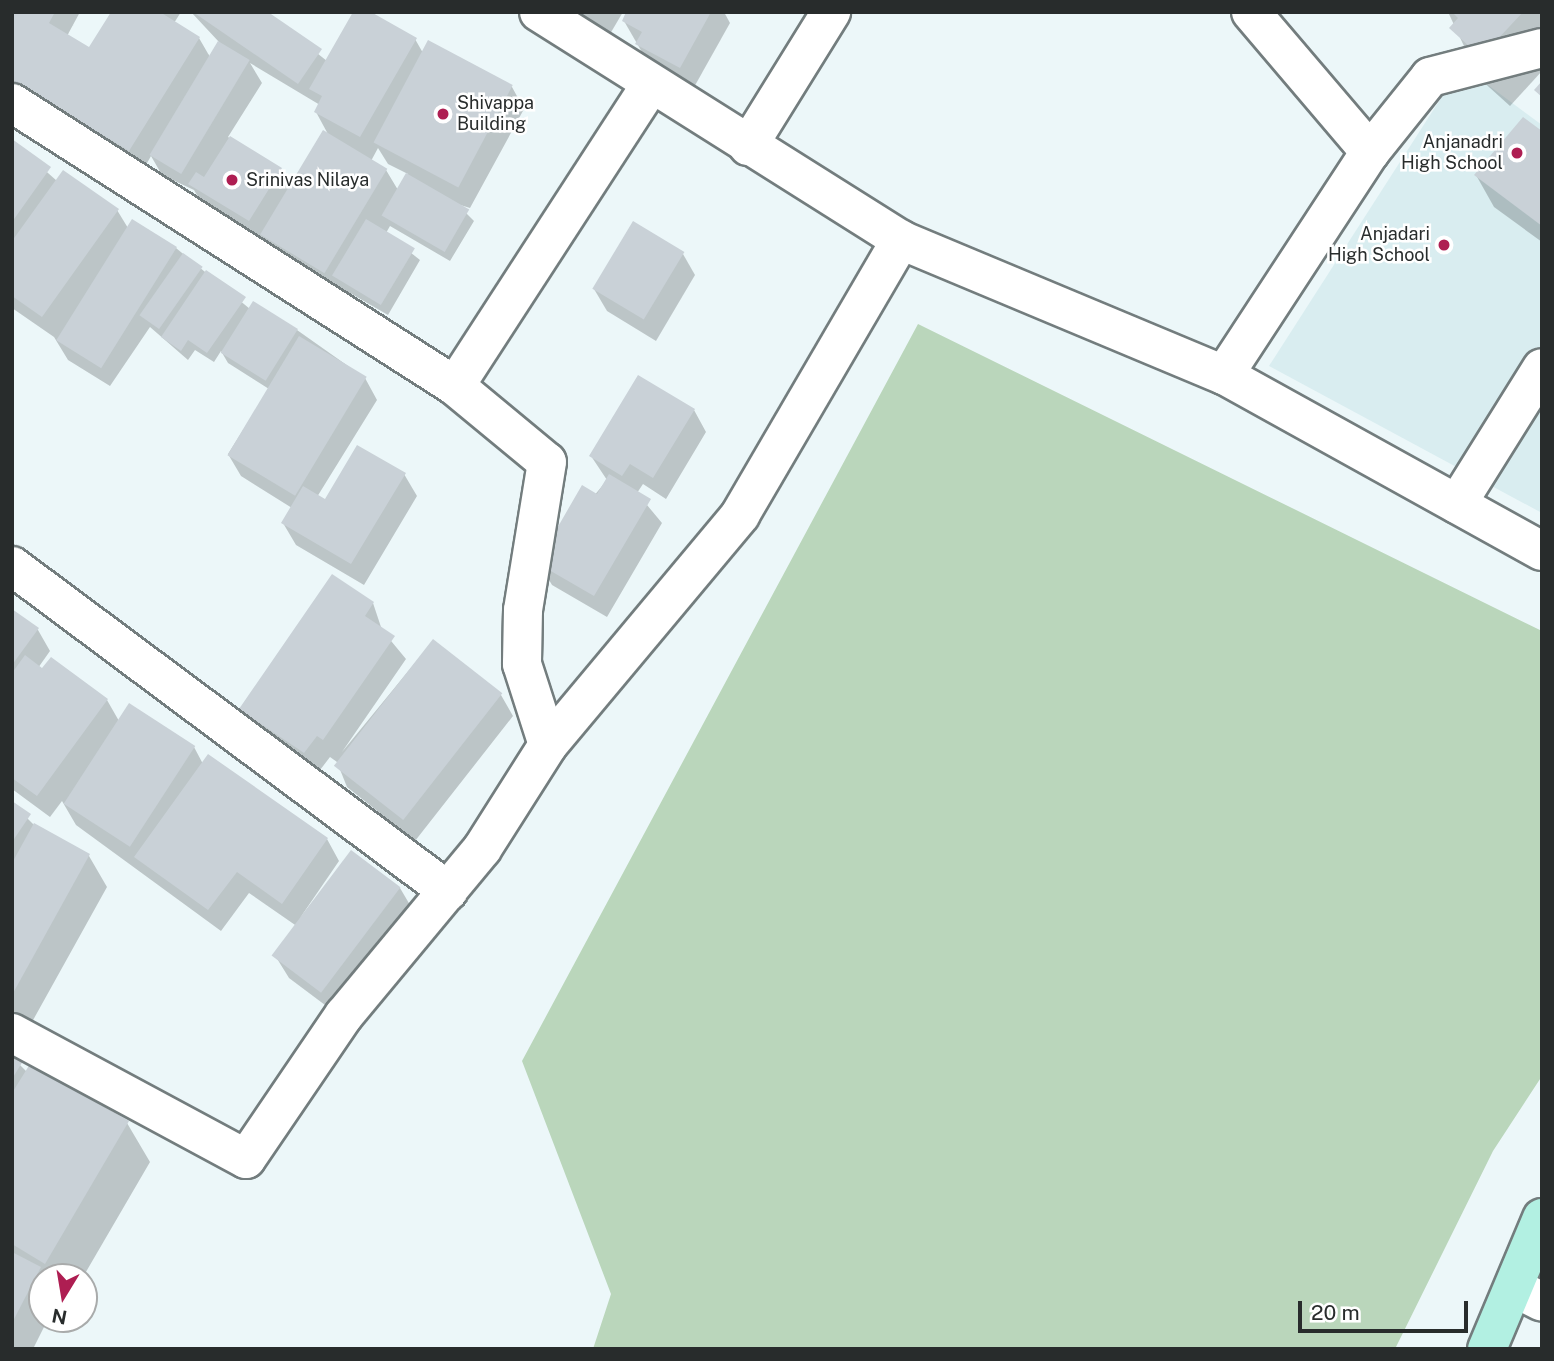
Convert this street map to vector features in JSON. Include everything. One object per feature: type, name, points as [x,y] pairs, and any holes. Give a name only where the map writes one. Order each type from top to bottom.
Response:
[{"type":"main road","points":[[1486,1349],[1528,1295],[1542,1218]]},
{"type":"street","points":[[539,12],[901,240],[1224,375],[1542,551]]},
{"type":"street","points":[[748,146],[831,12]]},
{"type":"street","points":[[1251,12],[1370,152]]},
{"type":"street","points":[[1224,375],[1370,152],[1430,77],[1542,48]]},
{"type":"street","points":[[455,386],[651,84]]},
{"type":"street","points":[[12,103],[455,386],[547,462],[523,610],[522,664],[548,745]]},
{"type":"street","points":[[12,1033],[246,1159],[344,1015],[448,891],[548,745],[740,515],[901,240]]},
{"type":"street","points":[[1457,504],[1542,368]]},
{"type":"street","points":[[12,566],[448,891]]},
{"type":"shaded area","name":"Anjadari High School","points":[[1480,79],[1542,125],[1542,513],[1269,366],[1450,84]]},
{"type":"green space","points":[[918,324],[1542,631],[1542,1076],[1493,1151],[1395,1349],[593,1349],[611,1294],[522,1061]]},
{"type":"building","points":[[12,12],[55,12],[49,23],[89,47],[111,12],[160,12],[200,37],[129,151],[12,80]]},
{"type":"building","points":[[193,12],[268,12],[322,49],[298,84]]},
{"type":"building","points":[[353,12],[371,12],[417,38],[360,137],[314,112],[322,96],[309,89]]},
{"type":"building","points":[[626,12],[711,12],[680,68],[635,44],[642,32],[622,21]]},
{"type":"building","points":[[1452,12],[1523,12],[1481,57],[1449,28],[1458,18]]},
{"type":"building","name":"Shivappa Building","points":[[428,40],[513,85],[458,187],[374,142]]},
{"type":"building","points":[[218,41],[250,60],[181,174],[149,155]]},
{"type":"building","points":[[1542,81],[1542,97],[1534,90]]},
{"type":"building","name":"Anjanadri High School","points":[[1523,117],[1542,131],[1542,226],[1474,175]]},
{"type":"building","points":[[323,130],[387,169],[324,273],[260,235]]},
{"type":"building","name":"Srinivas Nilaya","points":[[230,136],[282,168],[249,221],[188,184],[196,172],[204,177]]},
{"type":"building","points":[[12,139],[51,167],[12,222]]},
{"type":"building","points":[[63,170],[119,209],[42,317],[12,296],[12,241]]},
{"type":"building","points":[[406,173],[469,210],[445,252],[382,215]]},
{"type":"building","points":[[132,219],[177,247],[101,368],[56,340]]},
{"type":"building","points":[[366,219],[415,248],[381,305],[332,276]]},
{"type":"building","points":[[633,221],[684,252],[644,320],[592,289]]},
{"type":"building","points":[[183,253],[203,267],[159,329],[139,315]]},
{"type":"building","points":[[206,270],[246,297],[207,353],[188,340],[181,351],[161,337]]},
{"type":"building","points":[[253,301],[298,329],[266,381],[221,353]]},
{"type":"building","points":[[299,336],[367,377],[295,496],[227,455]]},
{"type":"building","points":[[638,375],[695,409],[653,478],[630,464],[622,476],[589,456]]},
{"type":"building","points":[[357,445],[406,473],[351,564],[281,523],[303,486],[325,499]]},
{"type":"building","points":[[609,474],[651,499],[594,596],[537,563],[582,485],[597,494]]},
{"type":"building","points":[[332,574],[374,602],[365,616],[395,636],[323,740],[317,736],[304,753],[239,709]]},
{"type":"building","points":[[12,609],[39,628],[12,665]]},
{"type":"building","points":[[433,639],[502,693],[403,820],[334,766]]},
{"type":"building","points":[[25,655],[42,668],[51,657],[108,699],[37,796],[12,778],[12,673]]},
{"type":"building","points":[[129,703],[195,746],[130,847],[64,804]]},
{"type":"building","points":[[208,754],[328,838],[282,904],[237,872],[208,910],[134,857]]},
{"type":"building","points":[[12,801],[31,814],[12,842]]},
{"type":"building","points":[[34,823],[90,854],[12,995],[12,863]]},
{"type":"building","points":[[351,850],[401,887],[321,993],[272,955]]},
{"type":"building","points":[[12,1055],[23,1061],[12,1079]]},
{"type":"building","points":[[30,1064],[129,1121],[46,1263],[12,1244],[12,1093]]},
{"type":"building","points":[[12,1252],[33,1263],[28,1263],[28,1292],[12,1323]]},
{"type":"place","name":"Shivappa Building","points":[[443,114]]},
{"type":"place","name":"Anjanadri High School","points":[[1517,153]]},
{"type":"place","name":"Srinivas Nilaya","points":[[232,180]]},
{"type":"place","name":"Anjadari High School","points":[[1444,245]]}]
